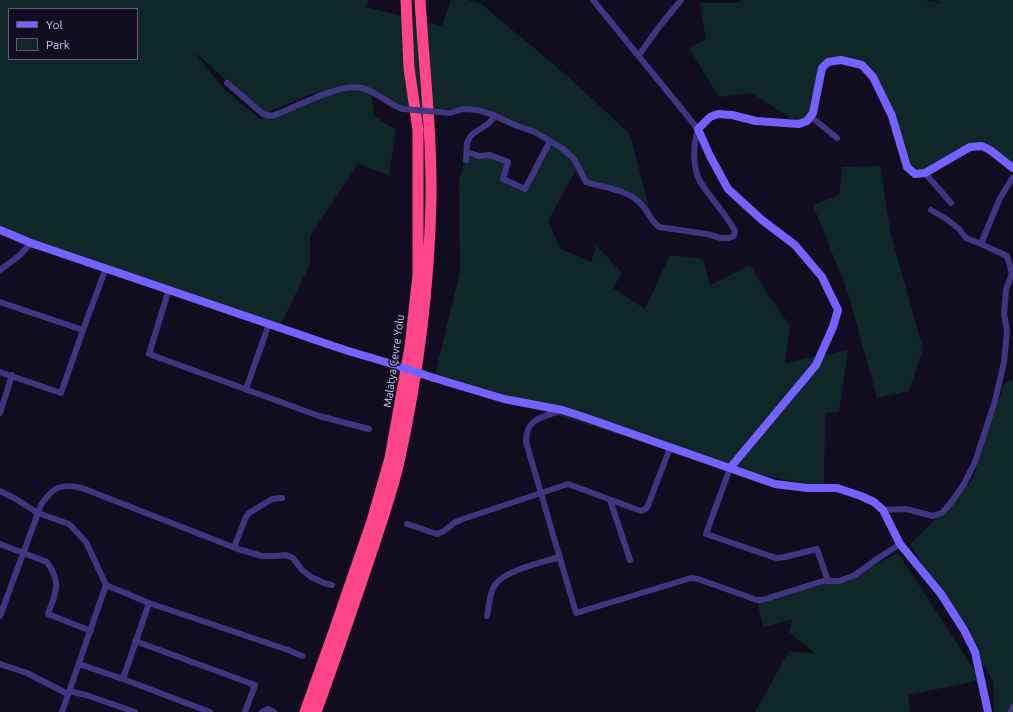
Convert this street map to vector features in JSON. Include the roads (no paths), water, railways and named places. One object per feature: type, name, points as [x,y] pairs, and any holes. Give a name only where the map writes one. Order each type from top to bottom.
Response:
[{"type":"highway","name":"Malatya Çevre Yolu","points":[[305,712],[372,522],[390,458],[410,348],[418,275],[418,138],[409,68],[406,0]]},
{"type":"highway","name":"Malatya Çevre Yolu","points":[[316,712],[383,518],[399,463],[420,350],[427,277],[431,200],[420,0]]},
{"type":"street","points":[[593,0],[698,129],[710,156],[728,189],[762,220],[795,245],[822,277],[838,310],[816,365],[730,468],[706,534],[777,558],[817,549],[828,581]]},
{"type":"street","points":[[639,55],[681,0]]},
{"type":"street","points":[[227,83],[263,114],[272,116],[336,90],[350,88],[361,88],[372,92],[396,107],[403,109],[450,113],[463,109],[478,110],[535,132],[563,149],[574,159],[586,182],[606,186],[627,194],[637,200],[645,208],[655,224],[659,227],[729,238],[734,236],[735,231],[701,182],[696,169],[694,151],[698,129],[710,117],[718,114],[732,115],[756,121],[799,124],[807,121],[813,113],[822,68],[828,62],[833,60],[841,60],[862,65],[873,76],[892,116],[907,167],[915,174],[925,173],[970,147],[982,146],[990,150],[1013,168]]},
{"type":"street","points":[[466,160],[467,143],[470,138],[474,133],[488,124],[495,116]]},
{"type":"street","points":[[810,116],[837,138]]},
{"type":"street","points":[[467,152],[479,156],[490,155],[508,162],[503,179],[525,189],[550,141]]},
{"type":"street","points":[[925,173],[951,203]]},
{"type":"street","points":[[981,244],[1000,198],[1013,176]]},
{"type":"street","points":[[883,510],[906,509],[933,516],[942,513],[953,500],[964,484],[975,462],[995,401],[1010,332],[1004,314],[1006,290],[1012,273],[1007,256],[966,238],[959,229],[945,218],[931,210]]},
{"type":"street","points":[[0,230],[31,243],[345,350],[434,378],[510,400],[562,410],[775,484],[807,488],[837,488],[874,502],[883,510],[900,544],[941,594],[964,630],[975,652],[988,712]]},
{"type":"street","points":[[0,270],[19,256],[31,243]]},
{"type":"street","points":[[0,372],[12,375],[62,396],[83,330],[106,268]]},
{"type":"street","points":[[168,289],[149,354],[319,416],[369,429]]},
{"type":"street","points":[[0,302],[83,330]]},
{"type":"street","points":[[246,389],[269,324]]},
{"type":"street","points":[[0,413],[12,375]]},
{"type":"street","points":[[562,410],[533,422],[527,428],[526,442],[576,613],[691,578],[698,579],[757,600],[768,598],[828,581],[839,581],[855,575],[900,544]]},
{"type":"street","points":[[406,524],[437,534],[463,519],[540,492],[568,484],[572,484],[641,511],[648,508],[670,448]]},
{"type":"street","points":[[0,616],[38,513],[48,496],[55,489],[61,486],[71,486],[93,492],[234,547],[262,556],[286,554],[293,558],[302,570],[311,577],[324,584],[332,585]]},
{"type":"street","points":[[0,492],[14,498],[38,513],[64,521],[76,530],[86,542],[106,585],[149,603],[302,656]]},
{"type":"street","points":[[234,547],[246,517],[272,499],[282,498]]},
{"type":"street","points":[[610,500],[630,560]]},
{"type":"street","points":[[0,544],[23,554],[48,562],[56,581],[56,590],[48,614],[91,631]]},
{"type":"street","points":[[487,616],[494,586],[502,578],[560,557]]},
{"type":"street","points":[[62,712],[106,585]]},
{"type":"street","points":[[123,679],[149,603]]},
{"type":"street","points":[[135,641],[255,686],[245,712]]},
{"type":"street","points":[[0,664],[27,674],[69,693],[86,694],[135,712]]},
{"type":"street","points":[[79,664],[210,712]]},
{"type":"street","points":[[1011,712],[1013,708]]},
{"type":"street","points":[[262,712],[268,709],[274,712]]}]
